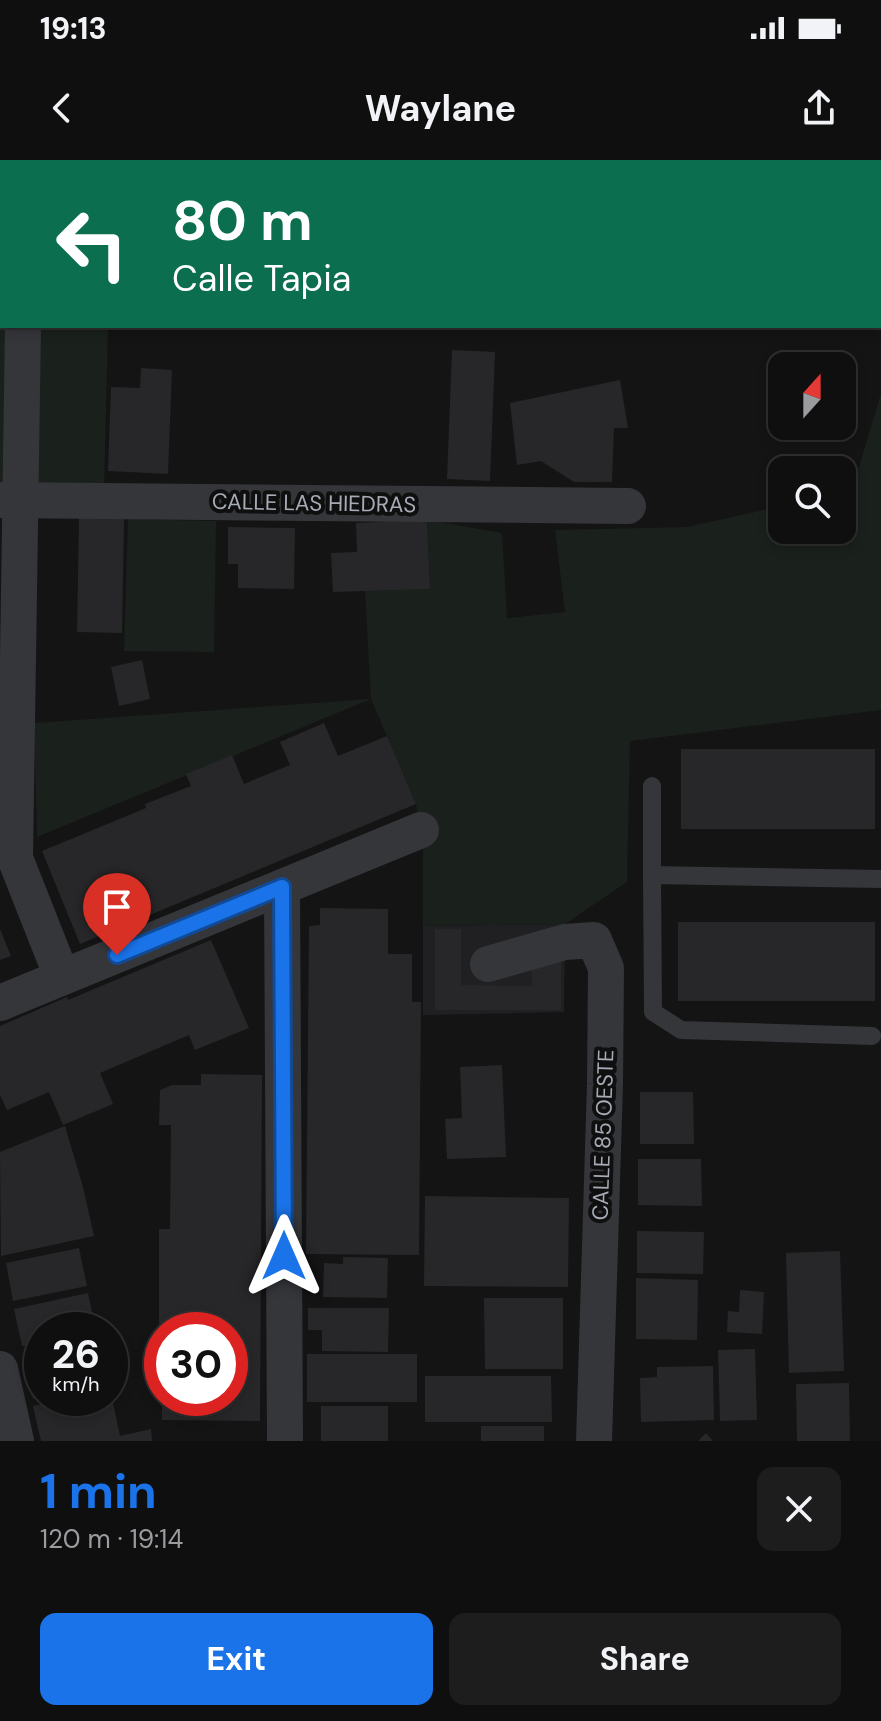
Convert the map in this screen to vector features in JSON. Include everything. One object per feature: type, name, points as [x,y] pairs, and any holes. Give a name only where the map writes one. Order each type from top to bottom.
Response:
[{"type":"street","points":[[23,328],[10,500],[8,841],[62,977]]},
{"type":"street","name":"CALLE LAS HIEDRAS","points":[[10,500],[628,506]]},
{"type":"street","points":[[0,1003],[421,830]]},
{"type":"street","points":[[282,887],[285,1441]]},
{"type":"street","name":"CALLE 85 OESTE","points":[[488,964],[565,942],[594,940],[606,968],[594,1441]]},
{"type":"street","points":[[0,1369],[16,1441]]},
{"type":"lane","points":[[652,786],[653,1012],[681,1030],[872,1036]]},
{"type":"lane","points":[[652,875],[881,879]]},
{"type":"shaded area","points":[[0,328],[18,328],[12,479],[0,489]]},
{"type":"shaded area","points":[[32,328],[108,328],[104,492],[35,482]]},
{"type":"shaded area","points":[[881,393],[881,710],[630,741],[627,882],[565,924],[423,926],[423,852],[416,804],[371,699],[365,591],[430,589],[427,520],[502,533],[507,618],[565,612],[555,530],[687,527],[768,509],[768,544],[856,544],[856,477]]},
{"type":"shaded area","points":[[128,519],[216,521],[214,652],[124,651]]},
{"type":"shaded area","points":[[371,699],[37,837],[34,723]]},
{"type":"shaded area","points":[[565,924],[564,1012],[423,1015],[423,926]]},
{"type":"building","points":[[452,350],[495,352],[490,481],[447,479]]},
{"type":"building","points":[[141,368],[172,370],[168,474],[108,471],[111,387],[140,388]]},
{"type":"building","points":[[620,380],[628,428],[614,428],[612,482],[574,482],[541,461],[517,465],[510,403]]},
{"type":"building","points":[[79,518],[124,519],[122,633],[77,632]]},
{"type":"building","points":[[427,520],[430,589],[333,592],[331,553],[357,552],[356,523]]},
{"type":"building","points":[[228,527],[295,528],[294,589],[238,588],[238,564],[228,564]]},
{"type":"building","points":[[142,660],[150,699],[119,706],[111,667]]},
{"type":"building","points":[[324,723],[338,756],[387,736],[416,804],[80,944],[42,851],[191,786],[186,774],[232,755],[244,784],[290,765],[280,742]]},
{"type":"building","points":[[681,749],[875,749],[875,829],[681,829]]},
{"type":"building","points":[[320,908],[388,909],[388,954],[412,954],[412,1002],[421,1002],[419,1255],[306,1254],[309,926],[320,925]]},
{"type":"building","points":[[678,922],[875,922],[875,1001],[678,1001]]},
{"type":"building","points":[[0,929],[11,956],[0,960]]},
{"type":"building","points":[[435,929],[461,929],[461,985],[532,986],[532,960],[561,960],[561,1010],[435,1010]]},
{"type":"building","points":[[211,940],[249,1028],[195,1050],[189,1035],[100,1073],[113,1104],[63,1125],[49,1092],[7,1110],[0,1095],[0,1026]]},
{"type":"building","points":[[502,1065],[506,1157],[447,1159],[445,1119],[462,1118],[460,1067]]},
{"type":"building","points":[[201,1074],[262,1075],[260,1421],[162,1420],[162,1416],[248,1416],[248,1312],[159,1312],[159,1229],[170,1229],[171,1125],[159,1125],[160,1090],[172,1085],[201,1085]]},
{"type":"building","points":[[640,1092],[693,1092],[694,1144],[640,1144]]},
{"type":"building","points":[[65,1126],[94,1236],[1,1256],[0,1152]]},
{"type":"building","points":[[638,1159],[701,1159],[702,1206],[638,1205]]},
{"type":"building","points":[[425,1196],[569,1198],[568,1287],[424,1286]]},
{"type":"building","points":[[637,1231],[704,1232],[703,1274],[637,1273]]},
{"type":"building","points":[[79,1248],[87,1286],[13,1301],[6,1263]]},
{"type":"building","points":[[840,1251],[844,1371],[789,1373],[786,1253]]},
{"type":"building","points":[[343,1257],[388,1258],[387,1298],[323,1297],[324,1263],[343,1264]]},
{"type":"building","points":[[636,1278],[698,1280],[697,1340],[636,1339]]},
{"type":"building","points":[[740,1290],[764,1292],[762,1334],[727,1332],[728,1311],[739,1312]]},
{"type":"building","points":[[88,1293],[92,1312],[24,1312],[22,1346],[14,1309]]},
{"type":"building","points":[[484,1298],[563,1298],[563,1369],[485,1369]]},
{"type":"building","points":[[308,1308],[389,1308],[388,1352],[322,1351],[322,1330],[308,1330]]},
{"type":"building","points":[[755,1349],[757,1420],[720,1421],[718,1350]]},
{"type":"building","points":[[307,1354],[417,1354],[417,1402],[307,1402]]},
{"type":"building","points":[[713,1366],[714,1420],[641,1422],[640,1378],[657,1377],[657,1367]]},
{"type":"building","points":[[425,1376],[551,1376],[552,1422],[425,1422]]},
{"type":"building","points":[[849,1383],[850,1441],[797,1441],[796,1384]]},
{"type":"building","points":[[321,1406],[388,1406],[388,1441],[321,1441]]},
{"type":"building","points":[[35,1416],[116,1416],[120,1436],[151,1429],[152,1441],[41,1441]]},
{"type":"building","points":[[481,1426],[544,1426],[544,1441],[481,1441]]},
{"type":"building","points":[[706,1433],[713,1441],[698,1441]]},
{"type":"route","points":[[117,955],[282,887],[284,1256]]}]
